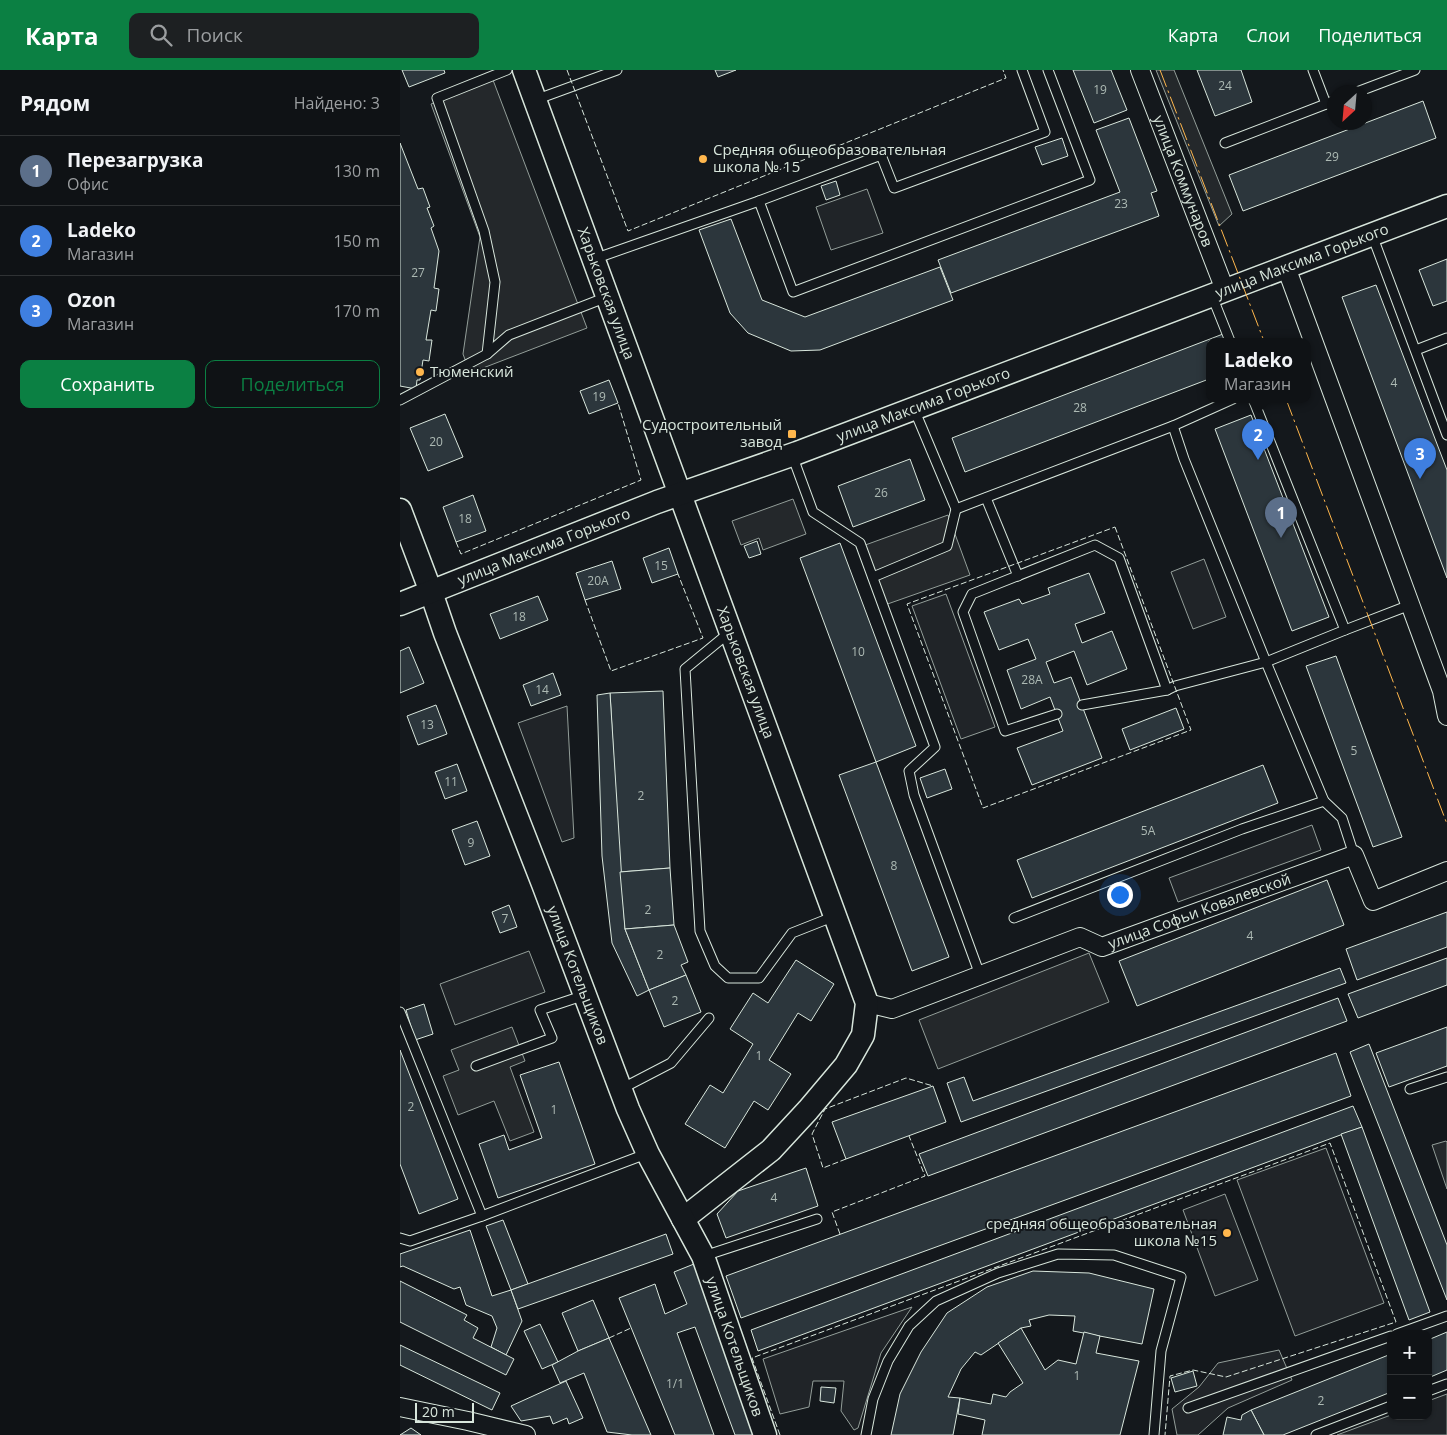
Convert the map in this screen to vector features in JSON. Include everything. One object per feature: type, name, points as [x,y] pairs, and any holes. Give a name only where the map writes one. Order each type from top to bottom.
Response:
[{"type":"street","name":"Харьковская улица","points":[[524,70],[867,1002],[863,1035],[846,1065],[808,1110],[771,1150],[682,1219]]},
{"type":"street","name":"улица Коммунаров","points":[[1140,70],[1218,293]]},
{"type":"street","name":"улица Максима Горького","points":[[400,604],[680,494],[792,455],[1447,206]]},
{"type":"street","points":[[1286,267],[1442,691],[1447,716]]},
{"type":"street","name":"улица Котельщиков","points":[[400,510],[432,592],[445,633],[621,1089],[648,1154],[703,1256],[765,1435]]},
{"type":"street","points":[[1354,855],[1373,901],[1447,871]]},
{"type":"street","name":"улица Софьи Ковалевской","points":[[867,1002],[892,1009],[1080,937],[1102,947],[1354,855]]},
{"type":"street","points":[[400,1407],[468,1420],[526,1435]]},
{"type":"lane","points":[[486,354],[495,282],[484,231],[437,98],[507,70]]},
{"type":"lane","points":[[535,100],[617,70]]},
{"type":"lane","points":[[594,259],[881,155],[894,188],[1045,132],[1022,70]]},
{"type":"lane","points":[[758,201],[793,292],[1090,180],[1048,70]]},
{"type":"lane","points":[[1313,70],[1327,97]]},
{"type":"lane","points":[[1372,86],[1415,70]]},
{"type":"lane","points":[[1225,144],[1327,104]]},
{"type":"lane","points":[[1372,235],[1447,435]]},
{"type":"lane","points":[[1218,293],[1229,338]]},
{"type":"lane","points":[[400,400],[486,354],[509,336],[608,297]]},
{"type":"lane","points":[[1416,350],[1447,338]]},
{"type":"lane","points":[[956,509],[1173,426],[1223,403]]},
{"type":"lane","points":[[1255,403],[1345,630]]},
{"type":"lane","points":[[873,577],[946,546],[956,509],[914,409]]},
{"type":"lane","points":[[1173,426],[1266,662],[1324,801],[1342,818],[1354,855]]},
{"type":"lane","points":[[792,455],[813,512],[860,543],[935,747],[909,771],[914,795],[980,975]]},
{"type":"lane","points":[[986,498],[1018,576]]},
{"type":"lane","points":[[1057,714],[1004,731],[963,612],[972,594],[1095,545],[1119,558],[1168,690]]},
{"type":"lane","points":[[1082,705],[1168,690],[1175,686],[1266,662],[1410,605]]},
{"type":"lane","points":[[731,632],[685,669],[700,931],[715,966],[728,978],[759,978],[792,933],[835,916]]},
{"type":"lane","points":[[1014,918],[1242,829],[1324,801]]},
{"type":"lane","points":[[476,1066],[552,1038],[540,1010],[585,995]]},
{"type":"lane","points":[[400,1012],[482,1216]]},
{"type":"lane","points":[[621,1089],[671,1063],[709,1018]]},
{"type":"lane","points":[[1410,1089],[1447,1077]]},
{"type":"lane","points":[[400,1238],[410,1241],[648,1154]]},
{"type":"lane","points":[[703,1256],[817,1219]]},
{"type":"lane","points":[[866,1435],[874,1399],[888,1361],[910,1326],[936,1301],[998,1273],[1058,1254],[1114,1255],[1181,1277],[1161,1351],[1154,1435]]},
{"type":"lane","points":[[1408,1330],[1447,1316]]},
{"type":"lane","points":[[1188,1408],[1387,1337]]},
{"type":"lane","points":[[1432,1390],[1447,1384]]},
{"type":"lane","points":[[1316,1435],[1387,1408]]},
{"type":"shaded area","points":[[1156,70],[1174,70],[1232,214],[1219,226]]},
{"type":"shaded area","points":[[493,80],[587,328],[470,373],[463,354],[480,237],[431,104]]},
{"type":"shaded area","points":[[867,189],[883,233],[831,250],[816,207]]},
{"type":"shaded area","points":[[793,499],[806,534],[763,550],[759,538],[741,545],[732,521]]},
{"type":"shaded area","points":[[948,515],[970,575],[879,607],[857,548]]},
{"type":"shaded area","points":[[1204,559],[1226,617],[1193,629],[1171,572]]},
{"type":"shaded area","points":[[946,594],[995,727],[961,739],[912,606]]},
{"type":"shaded area","points":[[567,706],[574,838],[562,842],[518,723]]},
{"type":"shaded area","points":[[1312,825],[1321,850],[1178,902],[1169,878]]},
{"type":"shaded area","points":[[529,951],[545,992],[455,1025],[440,984]]},
{"type":"shaded area","points":[[1089,953],[1109,1002],[938,1069],[919,1020]]},
{"type":"shaded area","points":[[512,1027],[525,1061],[510,1067],[534,1132],[510,1141],[494,1101],[458,1115],[443,1076],[459,1070],[451,1050]]},
{"type":"shaded area","points":[[1447,1142],[1447,1189],[1432,1145]]},
{"type":"shaded area","points":[[1326,1148],[1384,1303],[1295,1336],[1237,1180]]},
{"type":"shaded area","points":[[1225,1194],[1258,1280],[1215,1296],[1183,1210]]},
{"type":"shaded area","points":[[912,1307],[881,1353],[858,1428],[854,1430],[841,1411],[844,1381],[813,1381],[809,1407],[780,1414],[763,1359]]},
{"type":"shaded area","points":[[1279,1350],[1292,1380],[1228,1408],[1198,1435],[1177,1435],[1172,1409],[1199,1387],[1218,1363]]},
{"type":"shaded area","points":[[1447,1394],[1447,1435],[1337,1435],[1387,1416],[1387,1420],[1432,1420],[1432,1400]]},
{"type":"building","points":[[402,70],[444,70],[445,73],[409,87]]},
{"type":"building","points":[[715,70],[736,70],[718,77]]},
{"type":"building","points":[[1073,70],[1111,70],[1127,110],[1094,123]]},
{"type":"building","points":[[1197,70],[1241,70],[1252,102],[1215,116]]},
{"type":"building","points":[[1423,101],[1436,138],[1243,211],[1229,175],[1347,130],[1372,130],[1372,120]]},
{"type":"building","points":[[1129,118],[1157,191],[1151,193],[1159,216],[951,293],[938,260],[1120,192],[1096,130]]},
{"type":"building","points":[[1062,138],[1068,156],[1042,165],[1035,147]]},
{"type":"building","points":[[400,143],[418,189],[423,188],[430,207],[427,208],[434,226],[431,228],[439,251],[434,288],[439,289],[436,311],[431,310],[426,340],[432,340],[429,361],[423,360],[420,380],[417,380],[416,389],[400,386]]},
{"type":"building","points":[[836,181],[840,195],[826,200],[821,186]]},
{"type":"building","points":[[731,219],[762,300],[805,317],[940,267],[953,300],[820,350],[791,351],[748,333],[730,313],[699,230]]},
{"type":"building","points":[[1447,259],[1447,301],[1433,306],[1419,270]]},
{"type":"building","points":[[1376,285],[1447,470],[1447,578],[1342,297]]},
{"type":"building","points":[[1223,334],[1225,338],[1213,338]]},
{"type":"building","points":[[1206,341],[1206,380],[965,472],[952,438]]},
{"type":"building","points":[[609,380],[618,403],[589,414],[580,391]]},
{"type":"building","points":[[445,414],[463,457],[428,471],[410,428]]},
{"type":"building","points":[[1251,415],[1329,617],[1292,631],[1215,429]]},
{"type":"building","points":[[910,459],[925,500],[853,527],[838,486]]},
{"type":"building","points":[[473,495],[486,531],[456,542],[443,507]]},
{"type":"building","points":[[757,541],[761,554],[749,558],[744,546]]},
{"type":"building","points":[[840,543],[916,746],[876,762],[800,558]]},
{"type":"building","points":[[669,548],[678,574],[652,583],[643,558]]},
{"type":"building","points":[[612,561],[621,589],[585,600],[576,573]]},
{"type":"building","points":[[1089,573],[1105,613],[1075,624],[1082,643],[1112,631],[1127,669],[1087,685],[1074,651],[1046,662],[1054,683],[1071,677],[1102,758],[1032,785],[1017,748],[1063,731],[1050,697],[1021,709],[1007,670],[1036,659],[1028,639],[999,650],[984,612],[1019,599],[1022,604],[1050,594],[1048,588]]},
{"type":"building","points":[[538,596],[548,620],[500,639],[490,614]]},
{"type":"building","points":[[409,647],[424,683],[400,693],[400,651]]},
{"type":"building","points":[[1336,656],[1402,837],[1373,847],[1306,666]]},
{"type":"building","points":[[553,673],[561,695],[531,706],[523,685]]},
{"type":"building","points":[[663,691],[670,868],[620,872],[610,693]]},
{"type":"building","points":[[610,693],[625,929],[649,990],[637,996],[612,943],[602,856],[597,695]]},
{"type":"building","points":[[436,705],[447,734],[418,745],[407,716]]},
{"type":"building","points":[[1176,708],[1184,729],[1130,750],[1122,729]]},
{"type":"building","points":[[876,762],[949,957],[912,971],[839,775]]},
{"type":"building","points":[[457,764],[467,791],[445,799],[435,772]]},
{"type":"building","points":[[1263,765],[1278,803],[1032,898],[1017,860]]},
{"type":"building","points":[[945,769],[952,789],[927,798],[920,778]]},
{"type":"building","points":[[477,821],[490,856],[465,865],[452,830]]},
{"type":"building","points":[[670,868],[674,925],[625,929],[620,872]]},
{"type":"building","points":[[1327,880],[1344,925],[1137,1006],[1119,961]]},
{"type":"building","points":[[509,905],[517,927],[500,933],[492,912]]},
{"type":"building","points":[[1447,912],[1447,947],[1357,980],[1346,949]]},
{"type":"building","points":[[674,925],[688,962],[681,965],[686,975],[649,990],[625,929]]},
{"type":"building","points":[[1447,958],[1447,985],[1358,1018],[1348,994]]},
{"type":"building","points":[[796,960],[834,984],[811,1021],[798,1013],[769,1060],[791,1074],[768,1110],[754,1101],[725,1148],[685,1124],[710,1085],[723,1093],[753,1044],[730,1029],[753,993],[768,1003]]},
{"type":"building","points":[[1340,968],[1346,983],[961,1122],[947,1083],[964,1077],[973,1101]]},
{"type":"building","points":[[686,975],[701,1012],[664,1027],[649,990]]},
{"type":"building","points":[[1338,998],[1347,1021],[928,1176],[919,1154]]},
{"type":"building","points":[[424,1004],[433,1034],[415,1040],[406,1010]]},
{"type":"building","points":[[1447,1027],[1447,1066],[1389,1087],[1376,1053]]},
{"type":"building","points":[[1369,1044],[1447,1245],[1447,1300],[1350,1052]]},
{"type":"building","points":[[400,1050],[458,1199],[419,1214],[400,1164]]},
{"type":"building","points":[[1336,1053],[1351,1096],[741,1318],[726,1276]]},
{"type":"building","points":[[559,1062],[595,1164],[498,1198],[479,1144],[504,1135],[509,1150],[542,1138],[520,1075]]},
{"type":"building","points":[[933,1086],[946,1122],[846,1159],[832,1122]]},
{"type":"building","points":[[1353,1106],[1362,1127],[758,1351],[751,1330]]},
{"type":"building","points":[[1362,1127],[1430,1312],[1409,1320],[1341,1134]]},
{"type":"building","points":[[806,1168],[818,1206],[726,1238],[717,1214],[738,1191]]},
{"type":"building","points":[[503,1220],[528,1284],[511,1290],[486,1226]]},
{"type":"building","points":[[470,1230],[492,1296],[511,1290],[522,1321],[506,1355],[491,1347],[497,1328],[492,1316],[466,1305],[460,1287],[454,1289],[403,1266],[400,1267],[400,1254]]},
{"type":"building","points":[[666,1234],[673,1254],[518,1309],[511,1290]]},
{"type":"building","points":[[694,1264],[754,1435],[735,1435],[695,1327],[677,1333],[714,1435],[675,1435],[619,1298],[655,1284],[665,1314],[687,1304],[674,1272]]},
{"type":"building","points":[[1033,1271],[1089,1273],[1154,1289],[1142,1344],[1073,1331],[1075,1316],[1049,1315],[1029,1320],[1031,1326],[1021,1328],[981,1355],[975,1352],[961,1369],[948,1397],[960,1398],[953,1435],[891,1435],[900,1394],[921,1352],[947,1313],[987,1287]]},
{"type":"building","points":[[400,1281],[467,1315],[464,1320],[478,1328],[473,1338],[514,1359],[506,1375],[400,1322]]},
{"type":"building","points":[[593,1300],[609,1338],[578,1351],[562,1313]]},
{"type":"building","points":[[540,1324],[558,1362],[542,1369],[524,1331]]},
{"type":"building","points":[[1021,1328],[1045,1370],[1058,1360],[1076,1364],[1084,1332],[1100,1336],[1096,1353],[1139,1361],[1120,1435],[982,1435],[985,1420],[958,1414],[960,1398],[991,1404],[993,1394],[1006,1397],[1023,1383],[998,1343]]},
{"type":"building","points":[[1447,1332],[1447,1370],[1432,1376],[1432,1375],[1432,1338]]},
{"type":"building","points":[[609,1338],[651,1435],[607,1432],[584,1373],[560,1383],[552,1365],[578,1351]]},
{"type":"building","points":[[400,1345],[500,1393],[492,1410],[400,1365]]},
{"type":"building","points":[[1387,1356],[1387,1394],[1283,1435],[1264,1435],[1251,1410]]},
{"type":"building","points":[[1193,1371],[1197,1386],[1175,1392],[1171,1378]]},
{"type":"building","points":[[566,1381],[583,1418],[569,1424],[567,1418],[553,1424],[550,1416],[521,1421],[511,1406]]},
{"type":"building","points":[[821,1387],[836,1388],[834,1403],[820,1401]]},
{"type":"building","points":[[1251,1410],[1264,1435],[1223,1435],[1227,1417],[1241,1420],[1242,1415]]},
{"type":"building","points":[[411,1428],[421,1435],[400,1435]]},
{"type":"fence","points":[[567,70],[628,231],[1006,78],[1003,70]]},
{"type":"fence","points":[[456,542],[461,554],[641,480],[618,403]]},
{"type":"fence","points":[[1115,527],[1191,730],[983,808],[907,604],[1115,527]]},
{"type":"fence","points":[[585,600],[611,671],[703,638],[678,574]]},
{"type":"fence","points":[[846,1159],[823,1168],[812,1134],[825,1109],[906,1078],[933,1086]]},
{"type":"fence","points":[[840,1234],[832,1212],[925,1176],[909,1136]]},
{"type":"fence","points":[[780,1435],[752,1358],[1330,1143],[1396,1322],[1226,1377],[1193,1370],[1170,1376],[1165,1435]]},
{"type":"fence","points":[[609,1338],[631,1328]]},
{"type":"power","points":[[1160,70],[1263,338]]},
{"type":"power","points":[[1288,403],[1447,824]]},
{"type":"place","name":"Средняя общеобразовательная школа № 15","points":[[703,159]]},
{"type":"place","name":"Тюменский","points":[[420,372]]},
{"type":"place","name":"Судостроительный завод","points":[[792,434]]},
{"type":"place","name":"Ladeko","points":[[1258,460]]},
{"type":"place","name":"Ozon","points":[[1420,479]]},
{"type":"place","name":"Перезагрузка","points":[[1281,538]]},
{"type":"place","name":"средняя общеобразовательная школа №15","points":[[1227,1233]]}]
